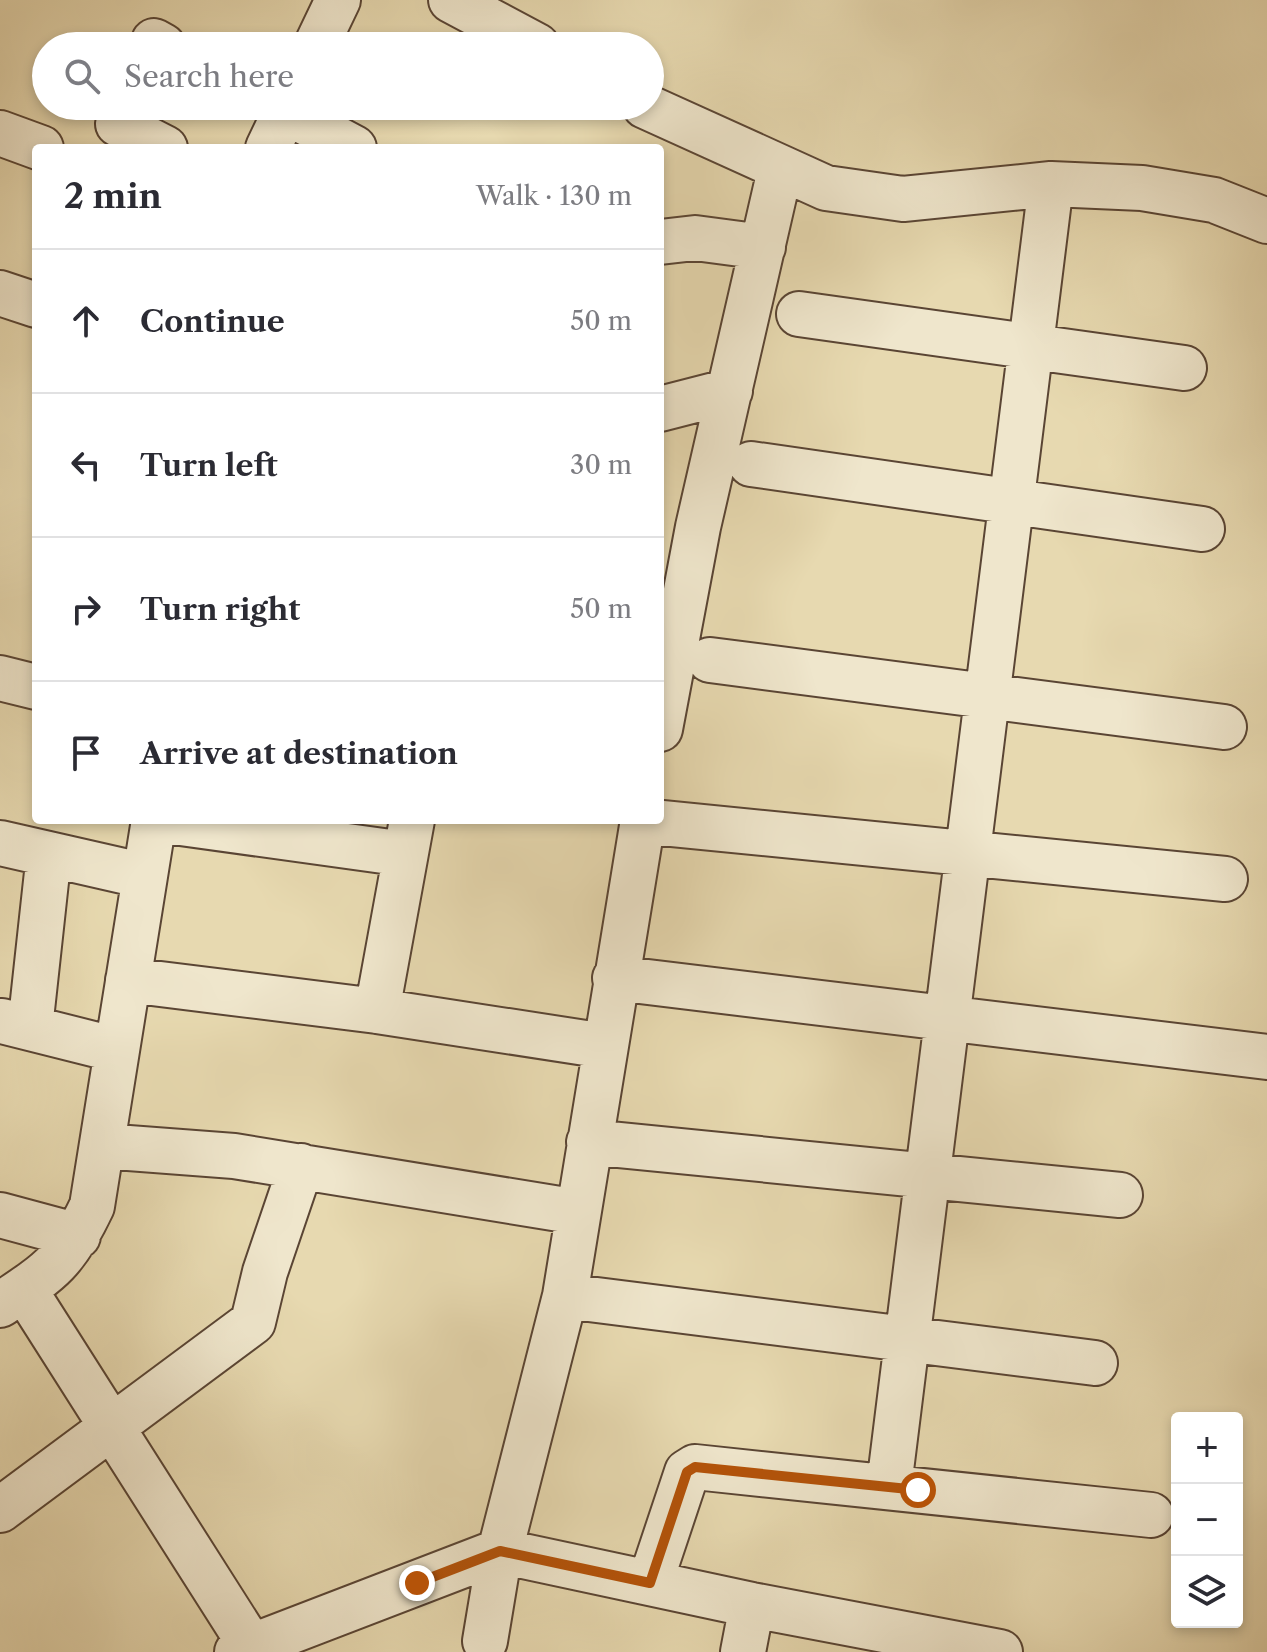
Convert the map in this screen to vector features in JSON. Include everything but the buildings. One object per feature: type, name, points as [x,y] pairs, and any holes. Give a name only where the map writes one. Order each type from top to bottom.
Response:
[{"type":"street","points":[[323,32],[338,0]]},
{"type":"street","points":[[451,0],[511,32]]},
{"type":"street","points":[[664,115],[780,170],[826,188],[903,199],[1051,184],[1142,188],[1214,200],[1267,221]]},
{"type":"street","points":[[284,120],[344,144]]},
{"type":"street","points":[[118,124],[157,144]]},
{"type":"street","points":[[0,133],[32,145]]},
{"type":"street","points":[[664,689],[675,579],[730,391],[780,170]]},
{"type":"street","points":[[889,1486],[1051,184]]},
{"type":"street","points":[[664,242],[695,238],[763,247]]},
{"type":"street","points":[[0,293],[32,304]]},
{"type":"street","points":[[799,314],[1184,368]]},
{"type":"street","points":[[664,408],[730,391]]},
{"type":"street","points":[[751,464],[1202,529]]},
{"type":"street","points":[[710,660],[1224,727]]},
{"type":"street","points":[[0,678],[32,686]]},
{"type":"street","points":[[664,822],[1225,879]]},
{"type":"street","points":[[156,824],[92,1206],[78,1236],[56,1267],[12,1297],[112,1428],[244,1649],[500,1551],[752,1605],[1000,1652]]},
{"type":"street","points":[[216,824],[408,837],[377,1011]]},
{"type":"street","points":[[485,1641],[500,1551],[565,1296],[641,824]]},
{"type":"street","points":[[0,843],[145,876]]},
{"type":"street","points":[[49,854],[15,1024],[117,1050]]},
{"type":"street","points":[[615,978],[1267,1057]]},
{"type":"street","points":[[128,980],[377,1011],[605,1046]]},
{"type":"street","points":[[589,1142],[1120,1195]]},
{"type":"street","points":[[102,1146],[209,1153],[578,1212]]},
{"type":"street","points":[[0,1510],[253,1322],[265,1272],[301,1166]]},
{"type":"street","points":[[0,1215],[78,1236]]},
{"type":"street","points":[[565,1296],[1095,1363]]},
{"type":"street","points":[[650,1583],[687,1472],[695,1467],[1151,1515]]},
{"type":"street","points":[[743,1652],[752,1605]]},
{"type":"route","points":[[417,1583],[500,1551],[650,1583],[687,1472],[695,1467],[918,1490]]}]
